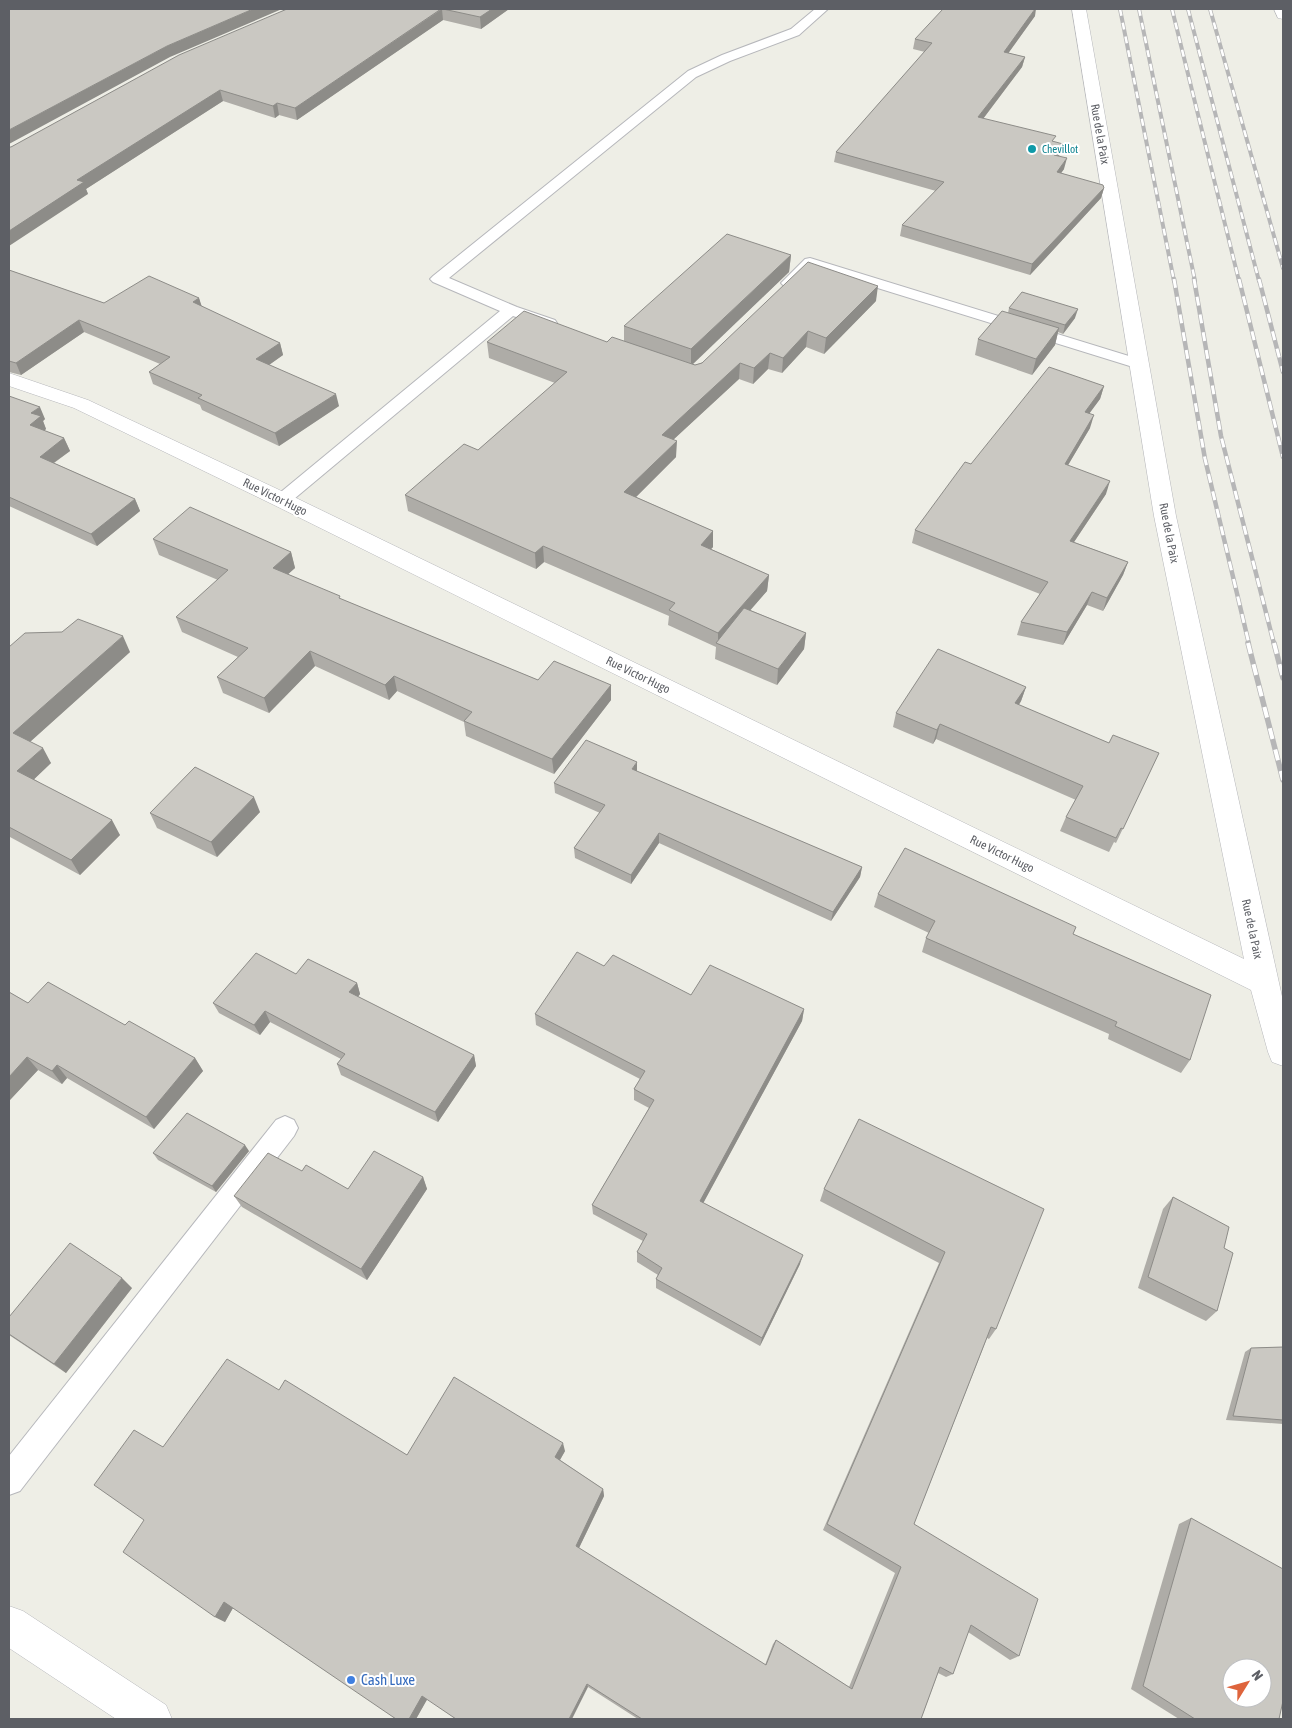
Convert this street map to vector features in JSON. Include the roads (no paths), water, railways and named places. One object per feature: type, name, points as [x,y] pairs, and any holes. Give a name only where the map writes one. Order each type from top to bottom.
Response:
[{"type":"street","name":"Rue de la Paix","points":[[1079,9],[1165,516],[1263,982],[1283,1052]]},
{"type":"street","points":[[1281,9],[1283,15]]},
{"type":"street","name":"Rue Victor Hugo","points":[[9,379],[81,404],[282,500],[1263,982]]},
{"type":"street","points":[[9,1625],[152,1719]]},
{"type":"lane","points":[[566,329],[510,310],[438,279],[692,74],[726,58],[794,32],[822,9]]},
{"type":"lane","points":[[777,294],[810,262],[1139,364]]},
{"type":"lane","points":[[282,500],[510,310]]},
{"type":"lane","points":[[9,1480],[285,1128]]},
{"type":"railway","points":[[1120,9],[1174,281]]},
{"type":"railway","points":[[1139,9],[1195,281]]},
{"type":"railway","points":[[1172,9],[1239,281]]},
{"type":"railway","points":[[1188,9],[1259,281]]},
{"type":"railway","points":[[1210,9],[1283,268]]},
{"type":"railway","points":[[1174,279],[1205,459],[1249,644]]},
{"type":"railway","points":[[1194,279],[1221,436],[1274,644]]},
{"type":"railway","points":[[1239,279],[1283,457]]},
{"type":"railway","points":[[1259,279],[1283,372]]},
{"type":"railway","points":[[1248,643],[1283,780]]},
{"type":"railway","points":[[1274,643],[1283,678]]},
{"type":"place","name":"Chevillot","points":[[1032,149]]},
{"type":"place","name":"Cash Luxe","points":[[351,1680]]}]
